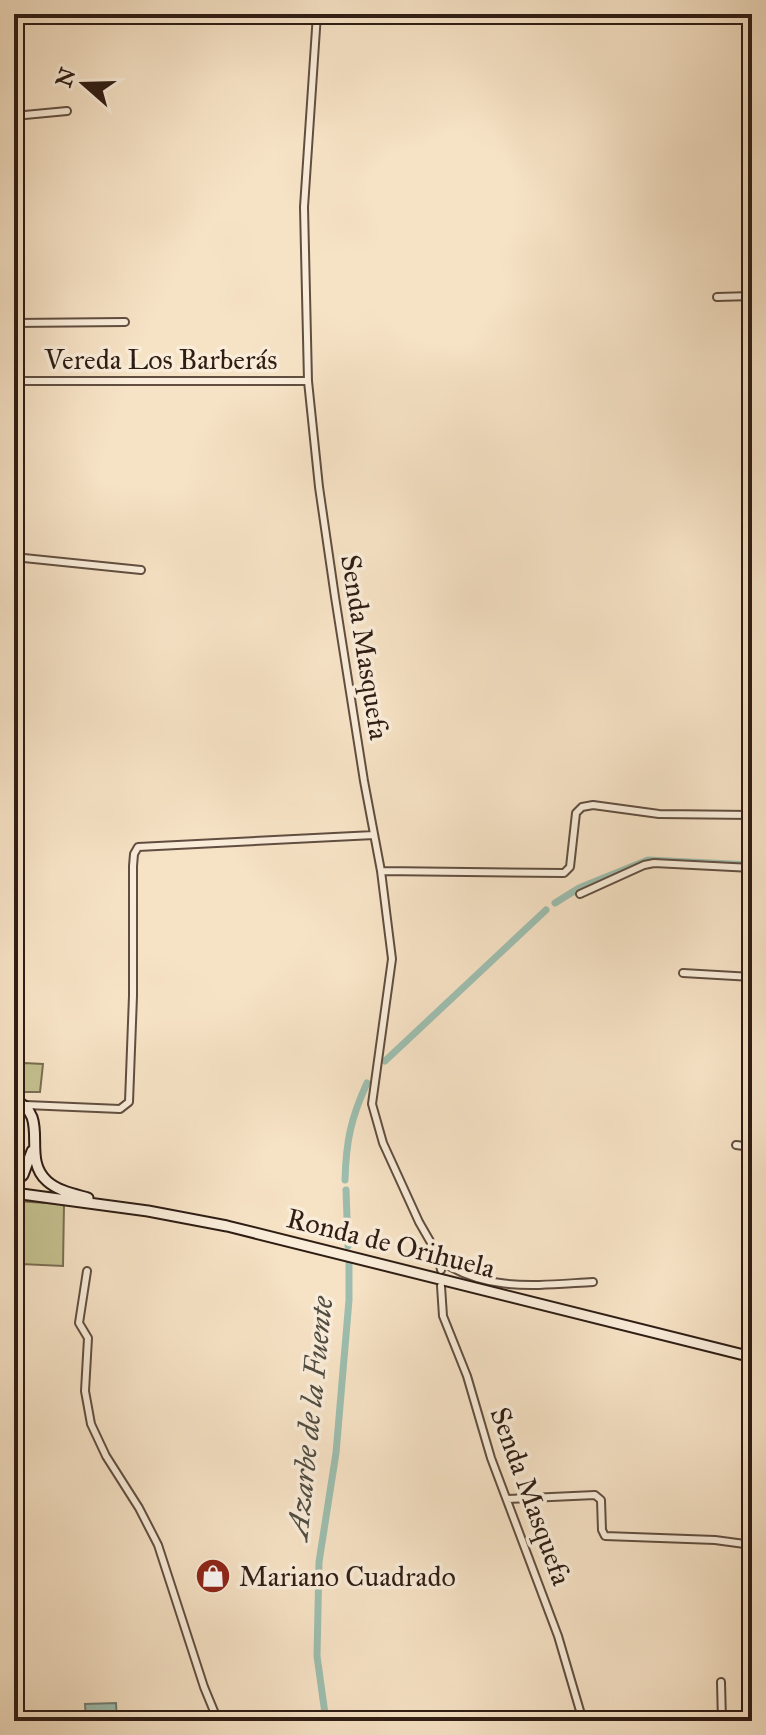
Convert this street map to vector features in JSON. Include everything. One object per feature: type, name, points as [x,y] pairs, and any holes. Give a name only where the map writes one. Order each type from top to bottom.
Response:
[{"type":"main road","points":[[14,1100],[26,1105],[34,1119],[36,1161],[41,1175],[60,1189],[110,1205]]},
{"type":"main road","points":[[14,1182],[27,1168],[34,1144]]},
{"type":"main road","name":"Ronda de Orihuela","points":[[14,1193],[192,1218],[324,1248],[752,1357]]},
{"type":"main road","points":[[14,1714],[19,1721]]},
{"type":"street","name":"Senda Masquefa","points":[[317,14],[304,207],[308,381],[319,487],[381,871],[392,959],[374,1087],[374,1116],[441,1270]]},
{"type":"street","points":[[14,116],[67,111]]},
{"type":"street","points":[[717,297],[752,296]]},
{"type":"street","points":[[14,323],[125,322]]},
{"type":"street","name":"Vereda Los Barberás","points":[[14,381],[308,381]]},
{"type":"street","points":[[14,557],[141,570]]},
{"type":"street","points":[[381,871],[564,873],[570,867],[576,813],[582,807],[593,805],[659,814],[752,815]]},
{"type":"street","points":[[26,1105],[120,1109],[129,1102],[133,866],[138,847],[374,835]]},
{"type":"street","points":[[580,894],[654,863],[752,868]]},
{"type":"street","points":[[683,973],[752,977]]},
{"type":"street","points":[[34,1119],[42,1110],[53,1106]]},
{"type":"street","points":[[736,1145],[752,1147]]},
{"type":"street","points":[[438,1259],[454,1270],[517,1287],[593,1282]]},
{"type":"street","points":[[87,1271],[79,1323],[88,1338],[85,1391],[91,1424],[158,1545],[218,1721]]},
{"type":"street","name":"Senda Masquefa","points":[[441,1286],[443,1316],[467,1376],[482,1433],[558,1636],[583,1721]]},
{"type":"street","points":[[507,1499],[595,1495],[601,1500],[605,1536],[715,1540],[752,1545]]},
{"type":"street","points":[[721,1682],[722,1721]]},
{"type":"shaded area","points":[[24,1063],[43,1064],[40,1092],[21,1092]]},
{"type":"shaded area","points":[[14,1201],[64,1204],[63,1266],[21,1264],[14,1289]]},
{"type":"shaded area","points":[[116,1703],[117,1721],[86,1721],[85,1704]]},
{"type":"waterway","name":"Azarbe de la Fuente","points":[[555,903],[579,888],[648,860],[752,865]]},
{"type":"waterway","name":"Azarbe de la Fuente","points":[[385,1061],[546,910]]},
{"type":"waterway","name":"Azarbe de la Fuente","points":[[345,1180],[350,1130],[367,1083]]},
{"type":"waterway","name":"Azarbe de la Fuente","points":[[346,1190],[348,1246]]},
{"type":"waterway","name":"Azarbe de la Fuente","points":[[326,1721],[317,1656],[319,1562],[336,1453],[349,1300],[349,1263]]},
{"type":"place","name":"Mariano Cuadrado","points":[[213,1576]]}]
